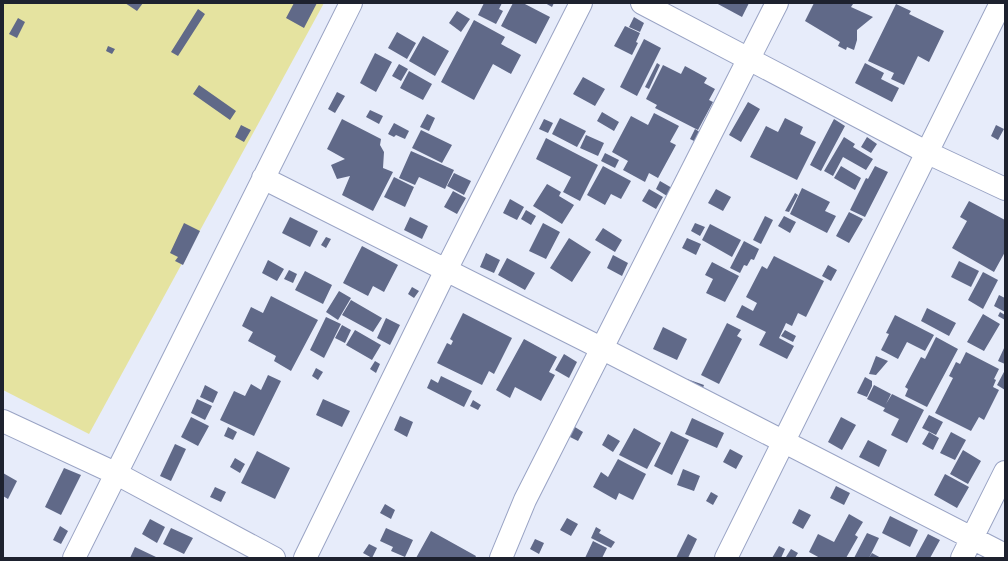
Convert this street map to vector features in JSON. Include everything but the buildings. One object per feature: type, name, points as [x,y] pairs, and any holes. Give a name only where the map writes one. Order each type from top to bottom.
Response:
[{"type":"street","points":[[74,558],[351,3]]},
{"type":"street","points":[[305,558],[446,270],[581,3]]},
{"type":"street","points":[[642,3],[928,153],[1005,189]]},
{"type":"street","points":[[501,558],[525,500],[777,3]]},
{"type":"street","points":[[726,558],[1001,3]]},
{"type":"street","points":[[263,178],[601,348],[1005,555]]},
{"type":"street","points":[[3,421],[117,474],[274,558]]},
{"type":"street","points":[[962,558],[1005,472]]},
{"type":"shaded area","points":[[3,3],[324,3],[89,434],[3,390]]}]
